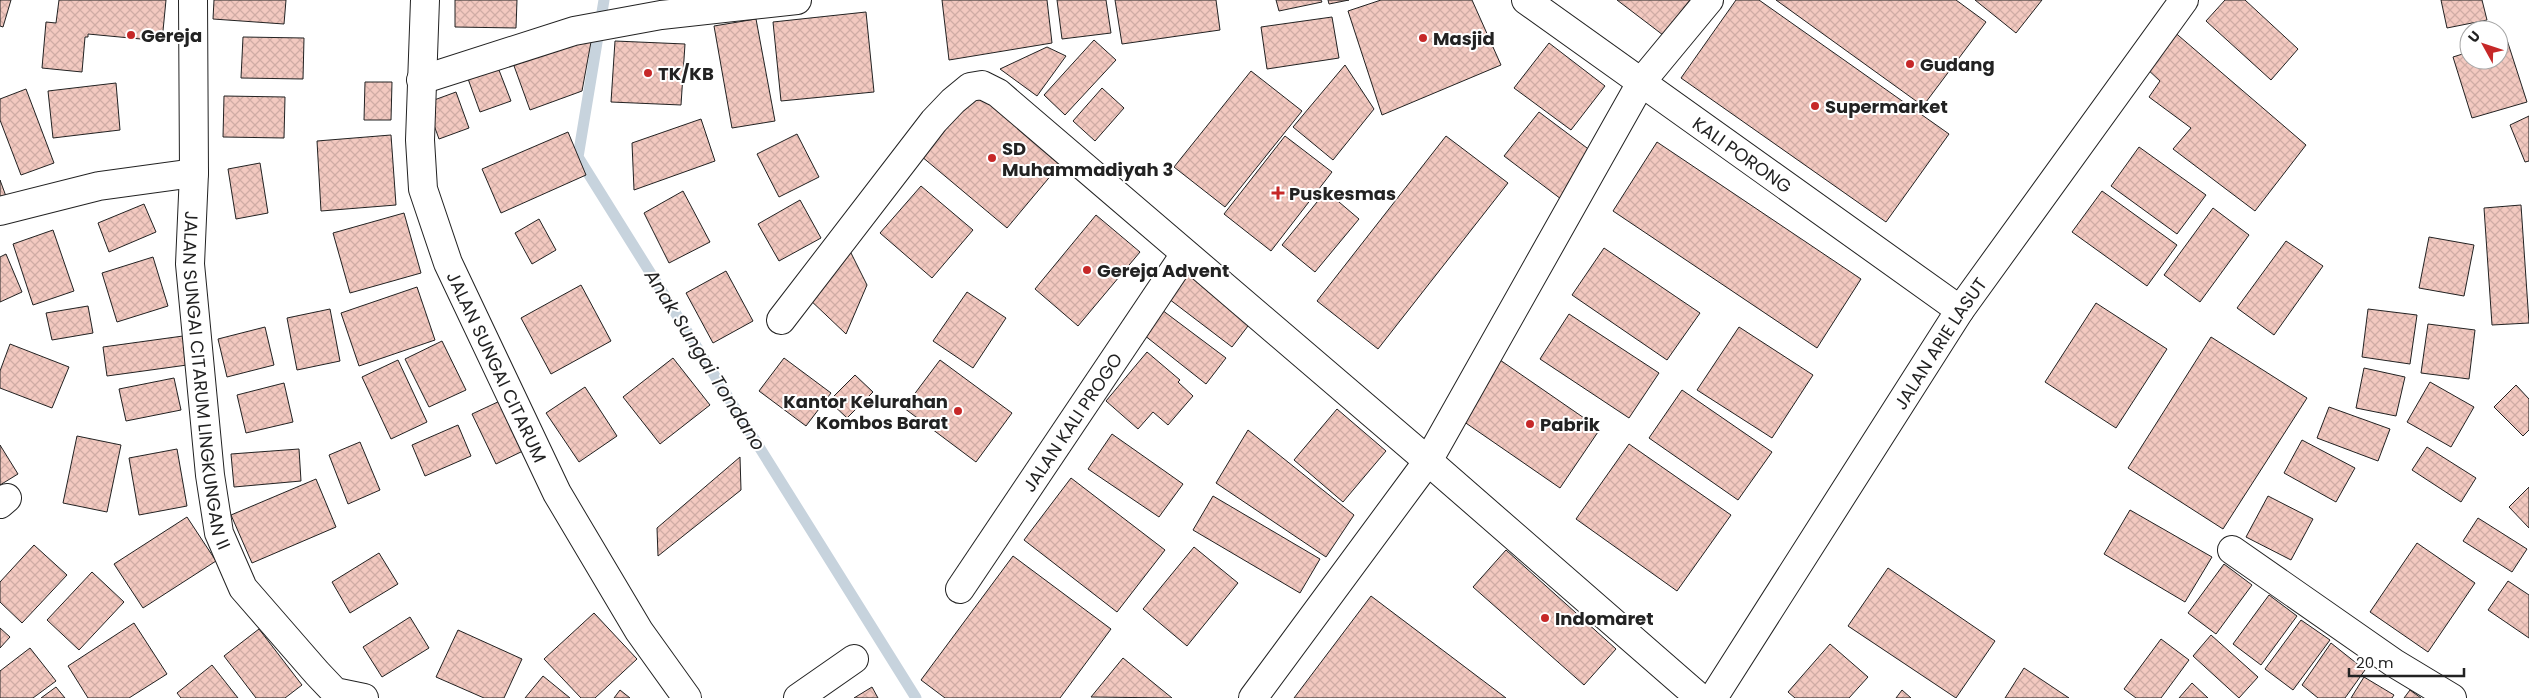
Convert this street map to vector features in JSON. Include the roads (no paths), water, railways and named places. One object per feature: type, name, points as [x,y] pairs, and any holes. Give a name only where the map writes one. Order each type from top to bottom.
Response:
[{"type":"street","name":"JALAN SUNGAI CITARUM LINGKUNGAN II","points":[[193,0],[194,173],[190,264],[210,475],[218,533],[243,588],[331,695],[364,698]]},
{"type":"street","name":"JALAN SUNGAI CITARUM","points":[[426,0],[421,80],[420,140],[424,189],[448,263],[557,493],[639,631],[687,698]]},
{"type":"street","points":[[421,80],[574,31],[661,15],[798,0]]},
{"type":"street","name":"KALI PORONG","points":[[1526,0],[1642,81],[1960,310]]},
{"type":"street","points":[[1253,698],[1428,460],[1642,81],[1709,0]]},
{"type":"street","name":"JALAN ARIE LASUT","points":[[1713,698],[1960,310],[2184,0]]},
{"type":"street","points":[[781,320],[934,121],[970,87],[982,85],[998,93],[1428,460],[1700,698]]},
{"type":"street","points":[[0,211],[99,186],[194,173]]},
{"type":"street","name":"JALAN KALI PROGO","points":[[960,589],[1185,254]]},
{"type":"street","points":[[2232,550],[2394,663],[2452,698]]},
{"type":"street","points":[[798,698],[854,659]]},
{"type":"waterway","name":"Anak Sungai Tondano","points":[[604,0],[578,157],[916,698]]},
{"type":"place","name":"Gereja","points":[[131,35]]},
{"type":"place","name":"Masjid","points":[[1423,38]]},
{"type":"place","name":"Gudang","points":[[1910,64]]},
{"type":"place","name":"TK/KB","points":[[648,73]]},
{"type":"place","name":"Supermarket","points":[[1815,106]]},
{"type":"place","name":"SD Muhammadiyah 3","points":[[992,158]]},
{"type":"place","name":"Puskesmas","points":[[1278,193]]},
{"type":"place","name":"Gereja Advent","points":[[1087,270]]},
{"type":"place","name":"Kantor Kelurahan Kombos Barat","points":[[958,411]]},
{"type":"place","name":"Pabrik","points":[[1530,424]]},
{"type":"place","name":"Indomaret","points":[[1545,618]]}]
